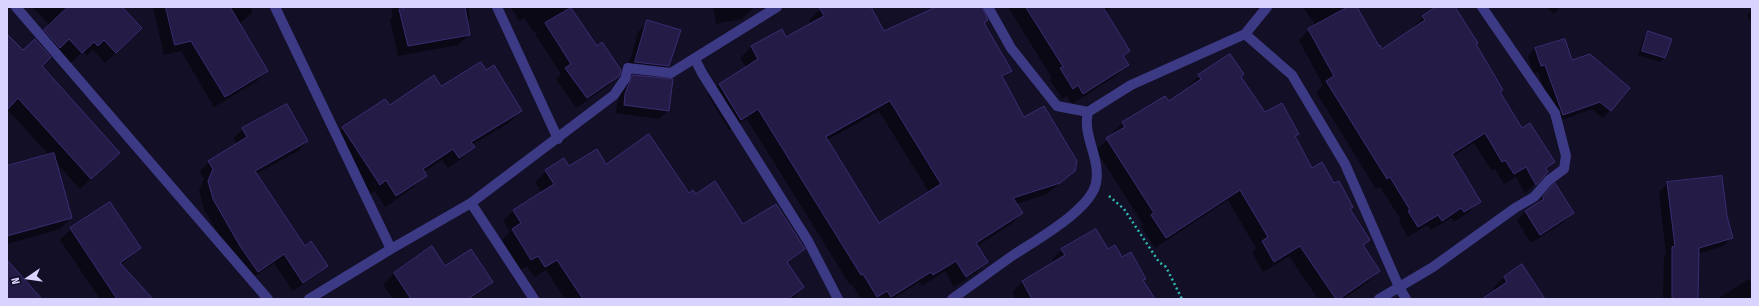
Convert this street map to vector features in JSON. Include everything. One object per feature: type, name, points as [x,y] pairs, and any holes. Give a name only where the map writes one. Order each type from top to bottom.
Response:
[{"type":"street","points":[[16,7],[268,299]]},
{"type":"street","points":[[275,7],[391,249]]},
{"type":"street","points":[[497,7],[558,139]]},
{"type":"street","points":[[309,299],[391,249],[471,203],[558,139],[614,95],[625,79],[628,68],[672,73],[777,7]]},
{"type":"street","points":[[988,7],[1012,48],[1057,106],[1088,112]]},
{"type":"street","points":[[952,299],[1068,220],[1085,203],[1096,184],[1097,166],[1085,122],[1088,112],[1131,85],[1245,34],[1267,7]]},
{"type":"street","points":[[1379,299],[1433,267],[1515,208],[1534,197],[1549,180],[1564,169],[1566,156],[1555,113],[1482,7]]},
{"type":"street","points":[[1245,34],[1292,75],[1345,164],[1399,288],[1406,299]]},
{"type":"street","points":[[695,59],[702,73],[808,241],[838,299]]},
{"type":"street","points":[[471,203],[534,299]]},
{"type":"path","points":[[1096,184],[1124,209],[1159,262],[1166,267],[1182,299]]},
{"type":"building","points":[[68,7],[122,7],[142,28],[116,53],[104,40],[98,46],[94,42],[82,53],[69,39],[60,48],[44,30]]},
{"type":"building","points":[[166,7],[230,7],[268,71],[225,97],[191,41],[175,45]]},
{"type":"building","points":[[403,7],[465,7],[470,35],[408,46],[399,9],[403,9]]},
{"type":"building","points":[[819,7],[871,7],[884,31],[936,7],[982,7],[988,20],[984,23],[1012,71],[1002,76],[1024,117],[1044,106],[1077,161],[1075,171],[1060,183],[1013,198],[1023,213],[976,243],[988,262],[966,277],[956,261],[933,275],[931,272],[891,297],[887,291],[877,297],[863,274],[861,275],[758,109],[741,120],[719,84],[758,59],[751,46],[782,29],[786,37],[824,16]],"holes":[[[890,101],[941,184],[879,223],[826,137]]]},
{"type":"building","points":[[1026,7],[1103,7],[1130,51],[1123,56],[1129,65],[1083,94],[1078,85],[1073,89],[1060,68],[1063,67]]},
{"type":"building","points":[[1348,7],[1357,7],[1382,49],[1425,20],[1422,16],[1436,7],[1455,7],[1478,43],[1476,44],[1503,90],[1500,92],[1522,128],[1530,123],[1555,162],[1546,168],[1548,172],[1536,185],[1526,167],[1514,174],[1505,160],[1502,162],[1485,133],[1452,154],[1481,202],[1464,212],[1461,208],[1442,221],[1438,215],[1418,227],[1408,211],[1410,210],[1390,177],[1387,179],[1326,81],[1334,76],[1308,29]]},
{"type":"building","points":[[571,8],[597,46],[602,42],[621,70],[619,76],[587,98],[565,68],[571,64],[545,23]]},
{"type":"building","points":[[647,20],[681,30],[669,66],[635,62]]},
{"type":"building","points":[[1648,31],[1672,39],[1665,58],[1642,51]]},
{"type":"building","points":[[7,34],[23,50],[35,39],[51,57],[42,66],[120,153],[91,179],[18,98],[7,110]]},
{"type":"building","points":[[1565,39],[1572,60],[1590,54],[1630,88],[1611,111],[1600,102],[1563,115],[1545,65],[1541,66],[1535,48]]},
{"type":"building","points":[[1230,54],[1244,74],[1241,77],[1265,112],[1282,103],[1299,134],[1295,136],[1312,168],[1322,162],[1334,183],[1339,181],[1353,207],[1350,209],[1370,240],[1363,245],[1380,271],[1339,299],[1336,299],[1300,246],[1274,262],[1262,241],[1268,237],[1240,190],[1166,238],[1151,215],[1154,213],[1106,138],[1125,127],[1122,122],[1165,96],[1169,101],[1201,79],[1198,75]]},
{"type":"building","points":[[481,62],[486,70],[494,65],[522,111],[471,142],[475,147],[459,158],[453,149],[423,169],[427,176],[396,196],[386,180],[380,185],[342,127],[385,99],[390,105],[434,75],[441,86]]},
{"type":"building","points":[[633,75],[673,79],[669,111],[624,105],[625,94]]},
{"type":"building","points":[[287,104],[308,141],[255,171],[305,246],[311,241],[328,266],[303,283],[284,254],[258,272],[240,246],[213,199],[208,181],[213,169],[208,161],[247,137],[242,128]]},
{"type":"building","points":[[649,134],[689,193],[693,190],[696,194],[715,181],[743,224],[776,204],[805,249],[787,262],[804,287],[788,299],[583,299],[557,260],[545,267],[538,256],[531,260],[512,229],[521,223],[513,210],[554,184],[545,170],[564,158],[569,166],[597,149],[606,164]]},
{"type":"building","points":[[54,153],[72,218],[7,236],[7,166]]},
{"type":"building","points":[[1722,176],[1727,216],[1733,238],[1699,248],[1698,299],[1672,299],[1672,247],[1675,246],[1667,182]]},
{"type":"building","points":[[1555,183],[1574,213],[1540,235],[1525,211],[1544,199],[1543,197]]},
{"type":"building","points":[[110,202],[141,248],[120,263],[153,299],[117,299],[70,228]]},
{"type":"building","points":[[1096,229],[1108,249],[1115,245],[1122,257],[1131,252],[1146,279],[1143,280],[1155,299],[1032,299],[1022,281],[1065,255],[1061,249]]},
{"type":"building","points":[[432,246],[445,266],[471,249],[493,282],[468,299],[411,299],[394,273]]},
{"type":"building","points":[[7,260],[42,299],[7,299]]},
{"type":"building","points":[[1522,264],[1545,299],[1482,299],[1507,282],[1504,277]]}]
